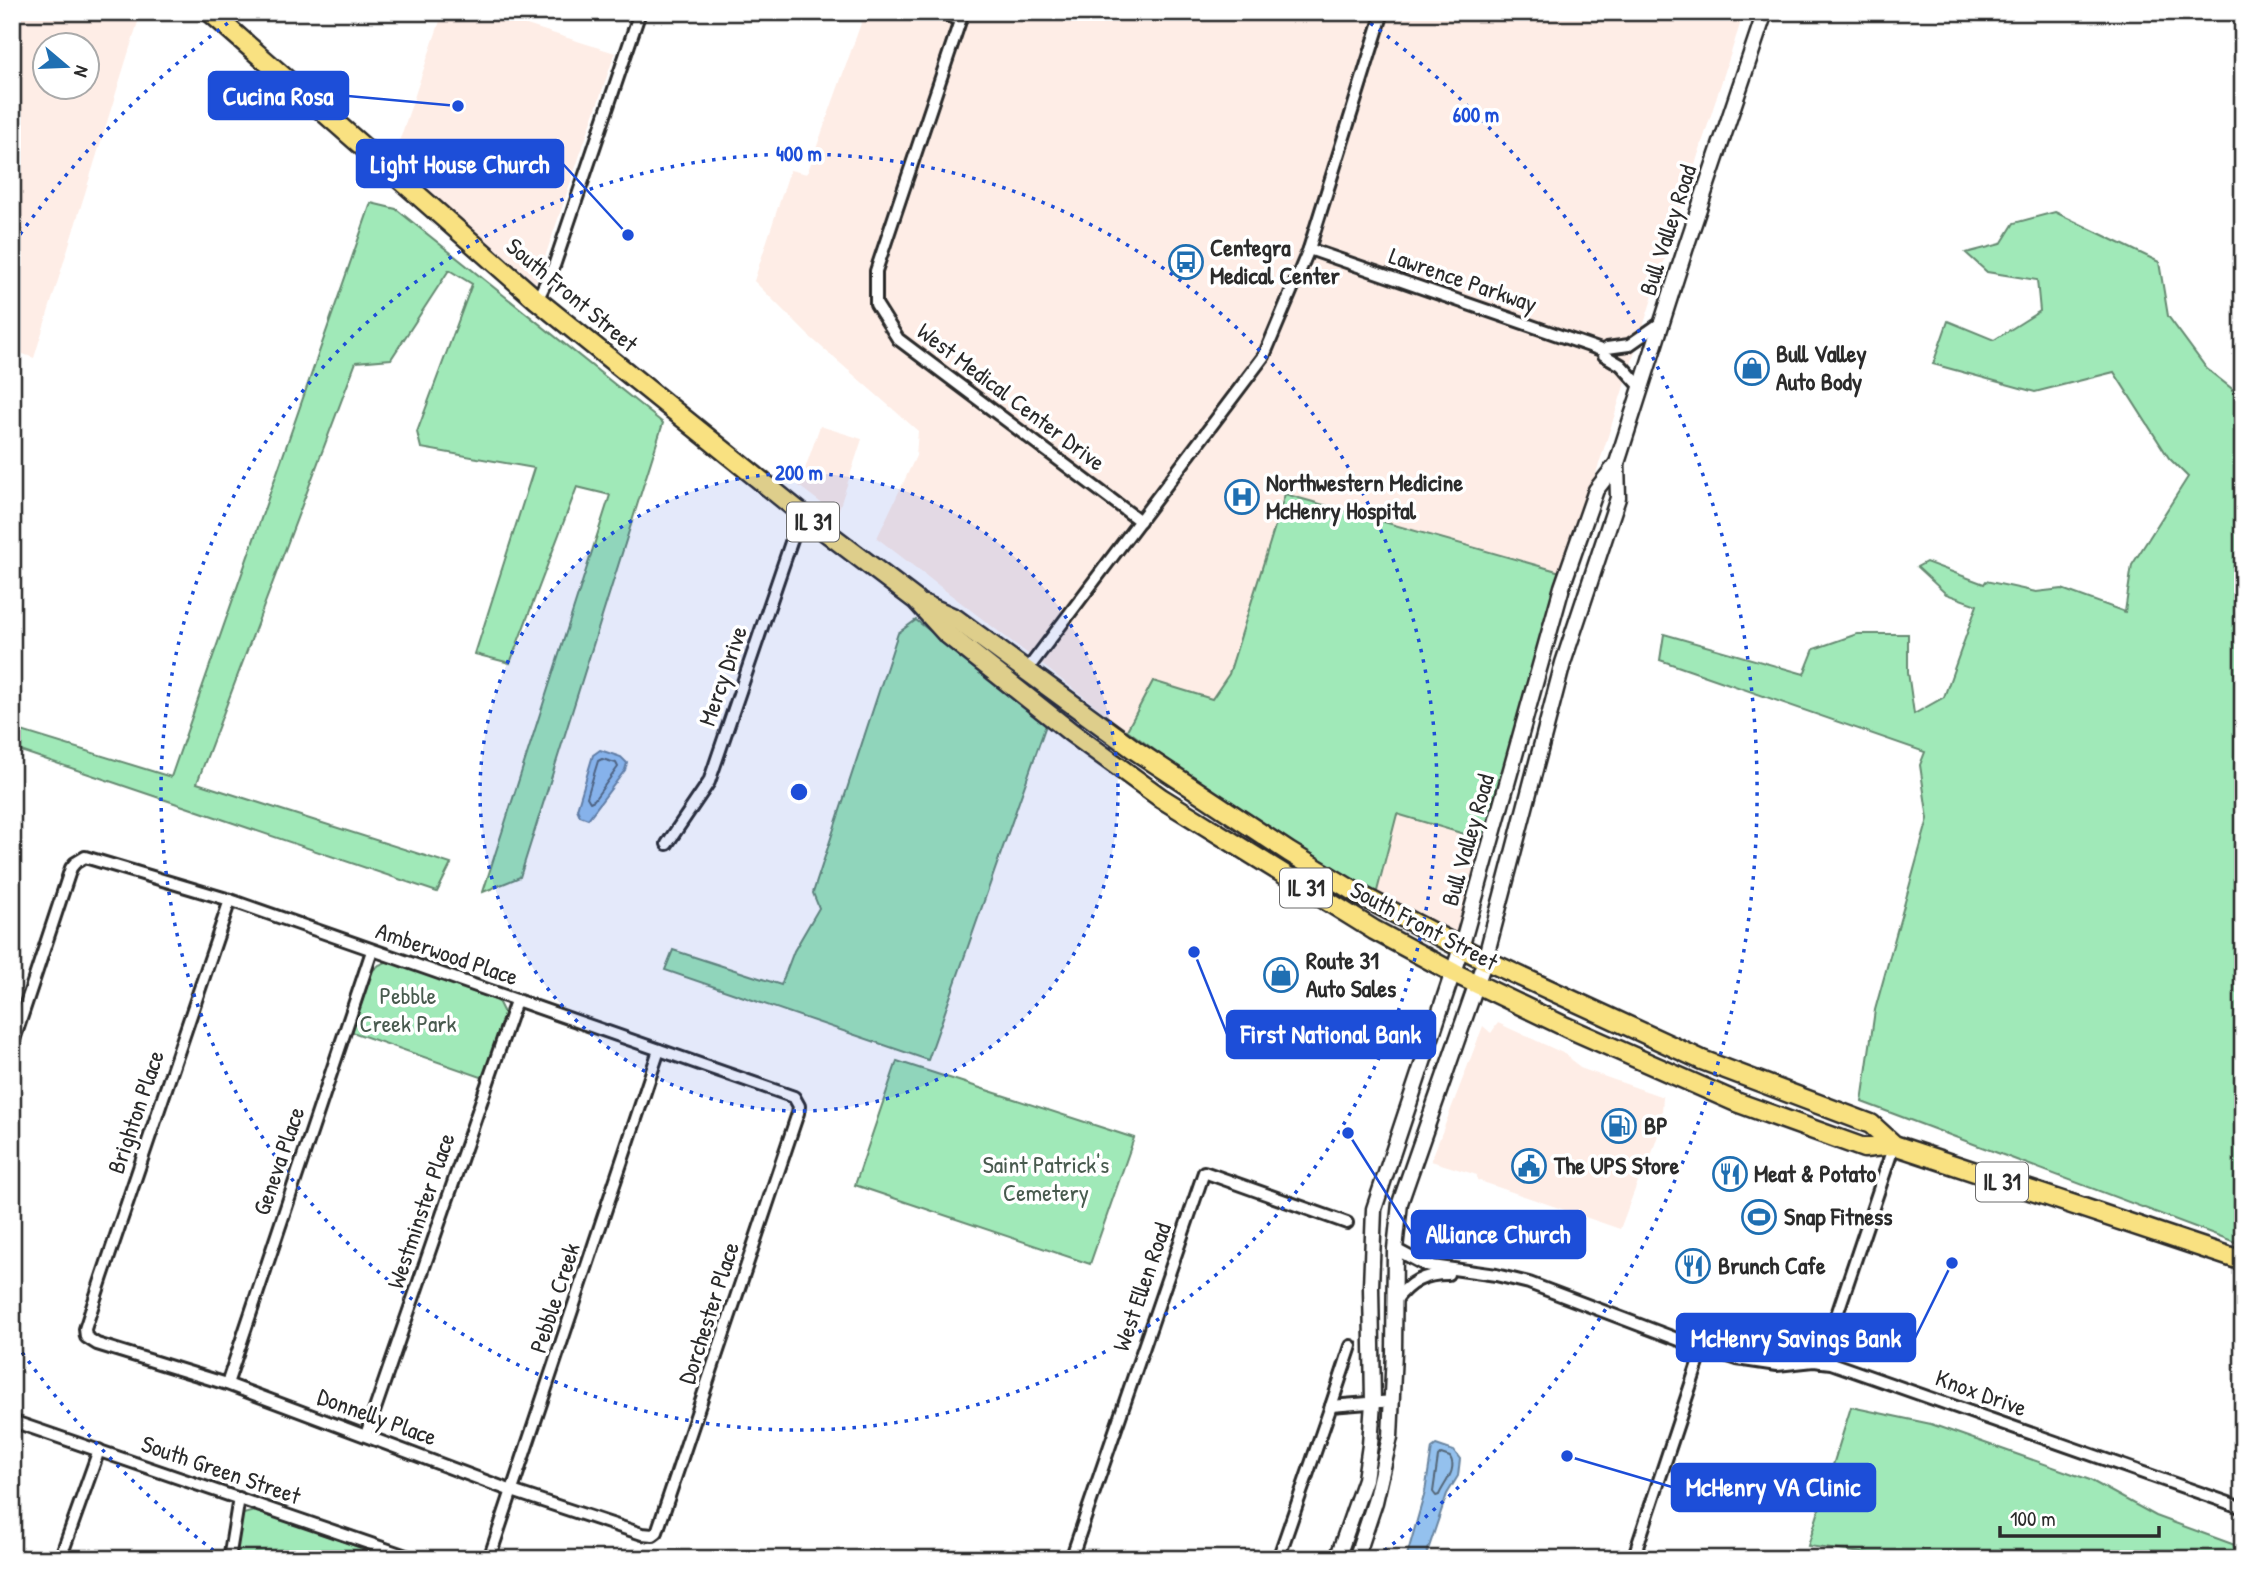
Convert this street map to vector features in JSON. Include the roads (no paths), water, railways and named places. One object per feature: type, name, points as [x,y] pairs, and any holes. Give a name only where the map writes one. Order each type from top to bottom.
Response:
[{"type":"main road","name":"South Front Street","points":[[210,12],[537,300],[802,513],[916,600],[946,633],[1072,733],[1161,798],[1374,930],[1477,984],[1663,1072],[1736,1102],[1864,1148],[1894,1145]]},
{"type":"main road","name":"South Front Street","points":[[916,600],[956,619],[1135,750],[1289,852],[1360,895],[1485,960],[1702,1060],[1871,1124],[1894,1145],[2243,1261]]},
{"type":"street","points":[[537,300],[554,267],[639,12]]},
{"type":"street","points":[[937,12],[962,16]]},
{"type":"street","points":[[1027,670],[1264,356],[1308,249],[1383,12]]},
{"type":"street","name":"Bull Valley Road","points":[[1356,1559],[1376,1502],[1390,1437],[1395,1249],[1399,1203],[1485,960],[1563,663],[1618,498],[1617,463],[1765,12]]},
{"type":"street","name":"West Medical Center Drive","points":[[962,16],[876,271],[876,304],[898,340],[1140,522]]},
{"type":"street","name":"Lawrence Parkway","points":[[1308,249],[1604,351],[1604,355],[1620,365],[1641,387]]},
{"type":"street","points":[[1604,351],[1607,348],[1629,345],[1662,322]]},
{"type":"street","name":"Bull Valley Road","points":[[1337,1559],[1364,1479],[1370,1445],[1373,1402],[1371,1287],[1374,1209],[1454,973],[1562,587],[1596,490],[1617,463]]},
{"type":"street","name":"Mercy Drive","points":[[667,844],[709,782],[802,513]]},
{"type":"street","name":"Amberwood Place","points":[[12,1046],[71,868],[80,859],[91,857],[230,900],[789,1094],[797,1101]]},
{"type":"street","name":"Brighton Place","points":[[86,1337],[85,1329],[102,1277],[230,900]]},
{"type":"street","name":"Geneva Place","points":[[227,1384],[372,951]]},
{"type":"street","name":"Westminster Place","points":[[366,1435],[516,1000]]},
{"type":"street","name":"Pebble Creek","points":[[489,1559],[659,1050]]},
{"type":"street","name":"Dorchester Place","points":[[653,1535],[660,1525],[673,1489],[798,1113],[797,1101]]},
{"type":"street","points":[[1821,1362],[1894,1145]]},
{"type":"street","name":"West Ellen Road","points":[[1071,1559],[1204,1172],[1347,1223]]},
{"type":"street","name":"Knox Drive","points":[[1395,1249],[1419,1264],[1496,1275],[1529,1283],[1737,1359],[1777,1365],[1821,1362],[1879,1379],[2243,1508]]},
{"type":"street","name":"Knox Drive","points":[[1395,1301],[1407,1287],[1421,1278],[1461,1271]]},
{"type":"street","name":"Donnelly Place","points":[[86,1337],[97,1344],[227,1384],[512,1491],[642,1534],[653,1535]]},
{"type":"street","points":[[1279,1559],[1351,1346]]},
{"type":"street","points":[[1633,1559],[1703,1348]]},
{"type":"street","points":[[1331,1406],[1393,1401]]},
{"type":"street","name":"South Green Street","points":[[12,1422],[415,1559]]},
{"type":"street","points":[[60,1559],[99,1450]]},
{"type":"street","points":[[229,1559],[240,1498]]},
{"type":"water","points":[[600,750],[621,757],[627,763],[625,770],[588,819],[580,816],[577,809],[593,755]]},
{"type":"water","points":[[1436,1445],[1454,1451],[1460,1459],[1458,1476],[1447,1494],[1425,1559],[1406,1559],[1425,1492],[1432,1448]]},
{"type":"place","name":"Cucina Rosa","points":[[458,106]]},
{"type":"place","name":"Light House Church","points":[[628,235]]},
{"type":"place","name":"Centegra Medical Center","points":[[1186,262]]},
{"type":"place","name":"Bull Valley Auto Body","points":[[1752,368]]},
{"type":"place","name":"Northwestern Medicine McHenry Hospital","points":[[1242,497]]},
{"type":"place","name":"First National Bank","points":[[1194,952]]},
{"type":"place","name":"Route 31 Auto Sales","points":[[1281,975]]},
{"type":"place","name":"BP","points":[[1619,1126]]},
{"type":"place","name":"Alliance Church","points":[[1348,1133]]},
{"type":"place","name":"The UPS Store","points":[[1529,1166]]},
{"type":"place","name":"Meat & Potato","points":[[1730,1174]]},
{"type":"place","name":"Snap Fitness","points":[[1759,1217]]},
{"type":"place","name":"McHenry Savings Bank","points":[[1952,1263]]},
{"type":"place","name":"Brunch Cafe","points":[[1693,1266]]},
{"type":"place","name":"McHenry VA Clinic","points":[[1567,1456]]},
{"type":"park label","name":"Pebble Creek Park","points":[[408,1010]]},
{"type":"park label","name":"Saint Patrick's Cemetery","points":[[1046,1179]]}]
